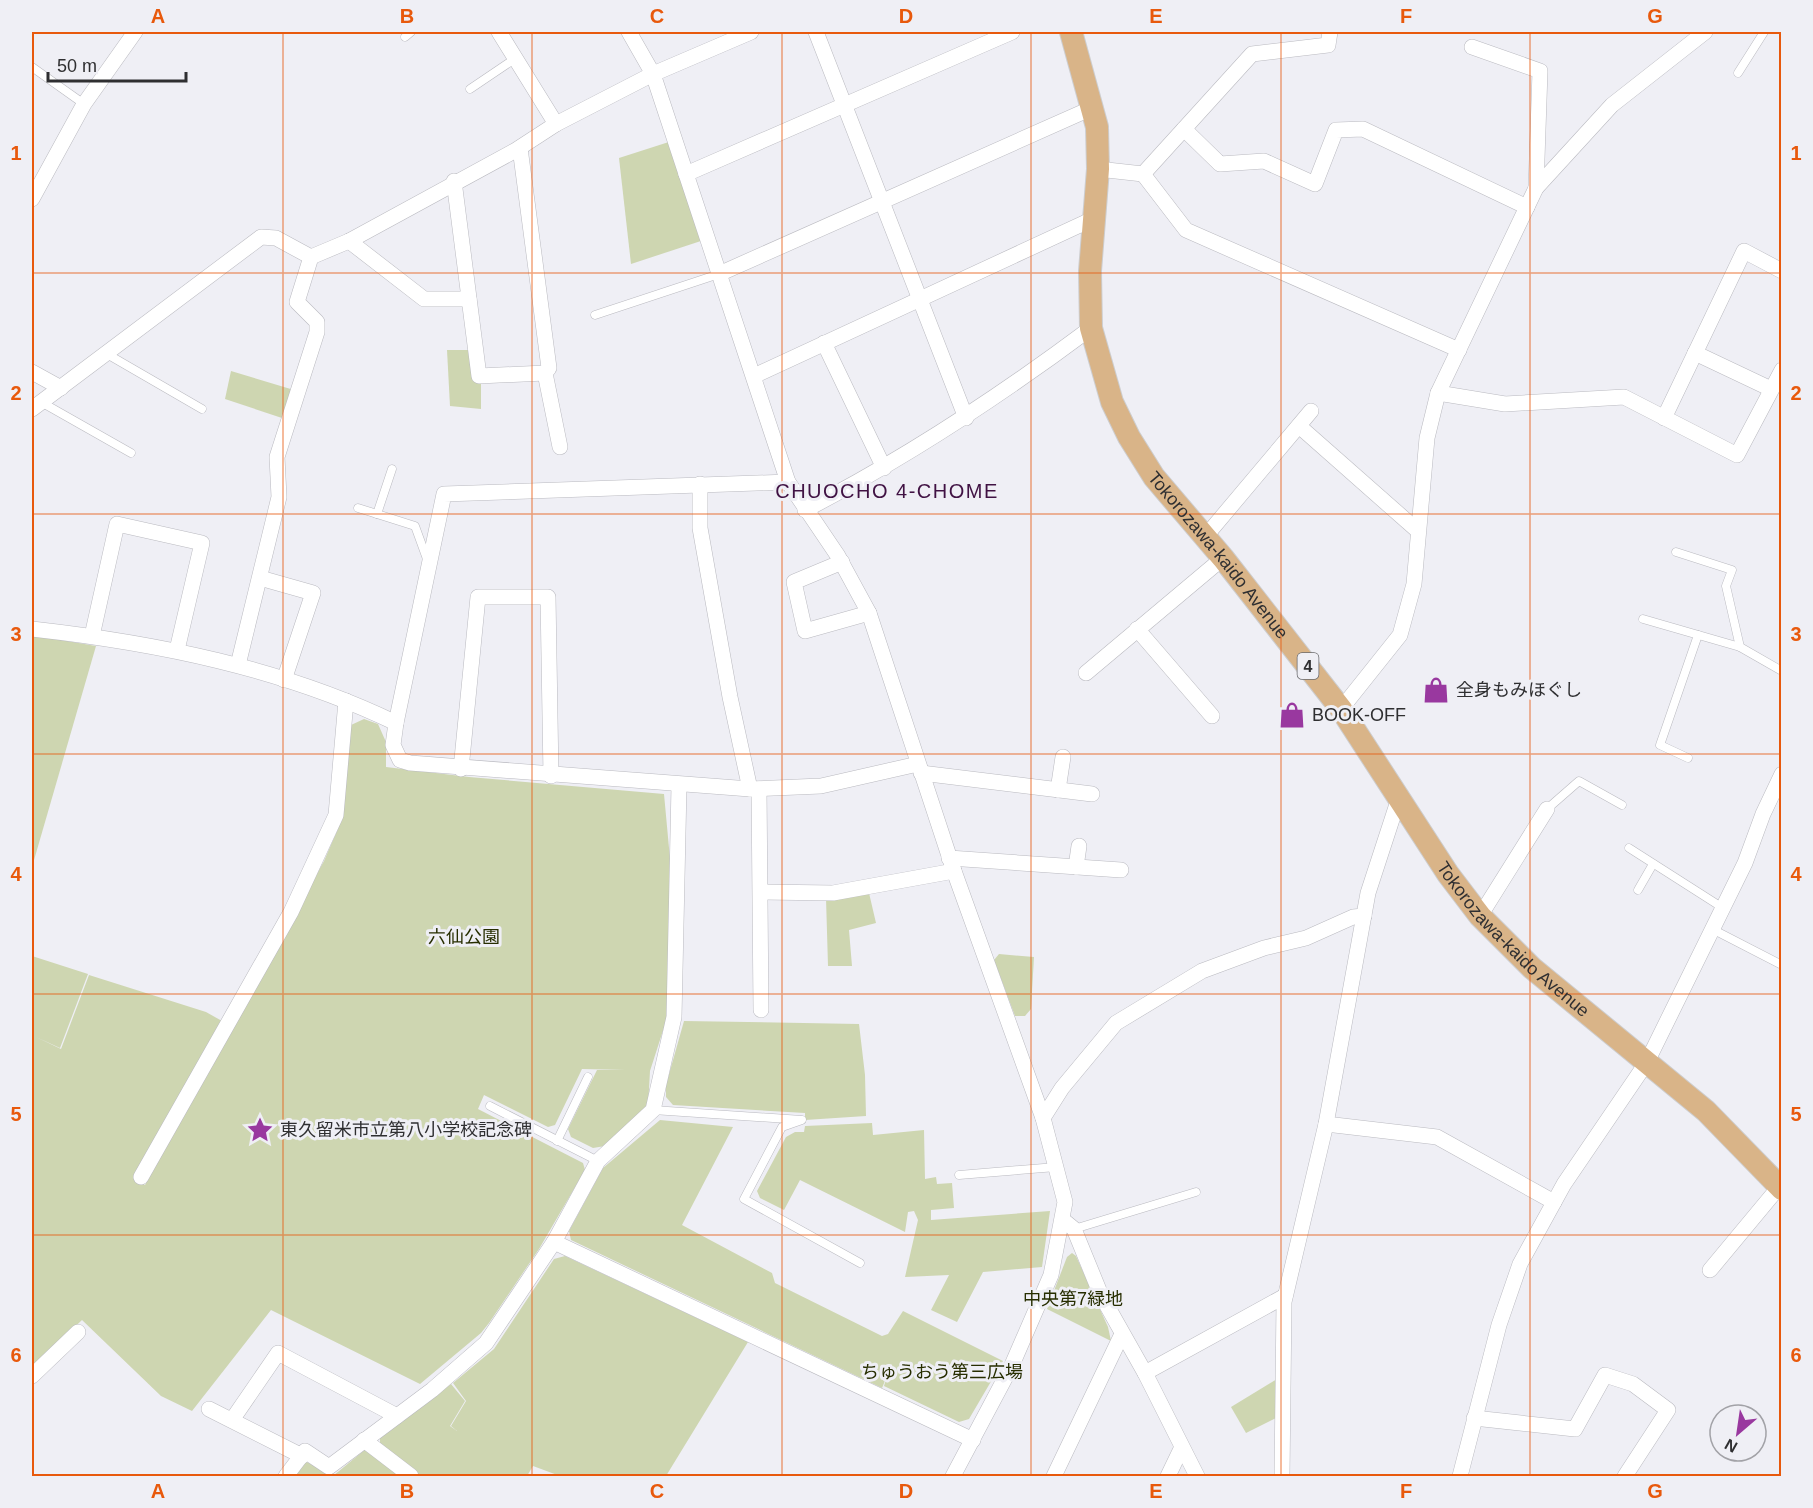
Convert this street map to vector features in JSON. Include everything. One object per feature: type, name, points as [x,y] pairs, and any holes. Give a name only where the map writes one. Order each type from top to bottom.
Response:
[{"type":"main road","name":"Tokorozawa-kaido Avenue","points":[[1071,32],[1097,127],[1098,169],[1090,271],[1091,328],[1112,402],[1129,437],[1155,477],[1223,558],[1341,709],[1448,874],[1480,916],[1532,968],[1706,1111],[1781,1187]]},
{"type":"street","points":[[32,199],[84,104],[135,32]]},
{"type":"street","points":[[499,32],[556,124]]},
{"type":"street","points":[[629,32],[653,74],[754,376],[772,440],[788,482],[842,562],[869,613],[951,864],[1043,1118],[1065,1202],[1068,1224],[1101,1295],[1145,1373],[1181,1449],[1197,1476]]},
{"type":"street","points":[[238,665],[279,497],[277,457],[317,332],[317,322],[297,302],[311,257],[349,241],[454,181],[520,148],[556,124],[653,74],[751,32]]},
{"type":"street","points":[[816,32],[966,418]]},
{"type":"street","points":[[686,174],[1012,32]]},
{"type":"street","points":[[1143,174],[1252,54],[1328,45],[1330,32]]},
{"type":"street","points":[[1341,709],[1400,635],[1413,584],[1427,438],[1438,393],[1536,188],[1612,105],[1706,32]]},
{"type":"street","points":[[1472,47],[1540,71],[1536,188]]},
{"type":"street","points":[[719,274],[1092,108]]},
{"type":"street","points":[[1184,129],[1220,164],[1264,161],[1315,184],[1336,130],[1363,129],[1527,207]]},
{"type":"street","points":[[454,181],[478,376],[545,373],[549,368],[520,148]]},
{"type":"street","points":[[1098,169],[1143,174],[1186,230],[1460,350]]},
{"type":"street","points":[[754,376],[919,298],[1095,219]]},
{"type":"street","points":[[36,406],[261,237],[276,238],[311,257]]},
{"type":"street","points":[[349,241],[424,299],[468,299]]},
{"type":"street","points":[[1664,418],[1744,251],[1782,271]]},
{"type":"street","points":[[805,510],[884,468],[966,418],[1091,328]]},
{"type":"street","points":[[824,343],[884,468]]},
{"type":"street","points":[[1695,353],[1771,389]]},
{"type":"street","points":[[1438,393],[1505,404],[1624,397],[1737,455],[1782,370]]},
{"type":"street","points":[[32,372],[61,388]]},
{"type":"street","points":[[545,373],[560,447]]},
{"type":"street","points":[[1204,537],[1311,411]]},
{"type":"street","points":[[1299,426],[1418,531]]},
{"type":"street","points":[[788,482],[444,494],[396,723],[393,745],[400,760],[461,769],[680,786],[755,789],[821,786],[920,769],[1092,794]]},
{"type":"street","points":[[700,484],[700,528],[730,697],[755,789],[762,892],[761,1010]]},
{"type":"street","points":[[92,636],[117,524],[202,543],[177,651]]},
{"type":"street","points":[[1086,673],[1223,558]]},
{"type":"street","points":[[842,562],[794,582],[805,631],[869,613]]},
{"type":"street","points":[[260,578],[313,593],[284,680]]},
{"type":"street","points":[[461,769],[478,597],[548,597],[551,776]]},
{"type":"street","points":[[32,629],[92,636],[177,651],[238,665],[346,701],[396,723]]},
{"type":"street","points":[[1137,629],[1212,716]]},
{"type":"street","points":[[141,1177],[291,912],[336,815],[346,701]]},
{"type":"street","points":[[1058,790],[1062,757]]},
{"type":"street","points":[[1460,1476],[1499,1325],[1520,1264],[1554,1202],[1647,1062],[1745,863],[1763,814],[1782,774]]},
{"type":"street","points":[[286,1476],[305,1451],[329,1467],[397,1416],[486,1343],[554,1242],[598,1161],[653,1110],[674,1017],[680,786]]},
{"type":"street","points":[[1282,1476],[1285,1296],[1326,1124],[1368,893],[1399,798]]},
{"type":"street","points":[[1480,916],[1547,808]]},
{"type":"street","points":[[1076,867],[1078,846]]},
{"type":"street","points":[[762,892],[833,893],[951,864],[1121,870]]},
{"type":"street","points":[[1043,1118],[1062,1088],[1116,1023],[1202,971],[1264,948],[1306,938],[1353,917],[1364,916]]},
{"type":"street","points":[[1326,1124],[1437,1137],[1554,1202]]},
{"type":"street","points":[[1710,1270],[1781,1187]]},
{"type":"street","points":[[953,1476],[1012,1365],[1051,1275],[1068,1224]]},
{"type":"street","points":[[554,1242],[973,1440]]},
{"type":"street","points":[[1145,1373],[1285,1296]]},
{"type":"street","points":[[32,1376],[78,1332]]},
{"type":"street","points":[[1054,1476],[1122,1334]]},
{"type":"street","points":[[232,1420],[278,1353],[397,1416]]},
{"type":"street","points":[[1474,1418],[1575,1429],[1605,1375],[1633,1384],[1668,1410],[1625,1476]]},
{"type":"street","points":[[209,1409],[302,1456]]},
{"type":"street","points":[[364,1440],[411,1476]]},
{"type":"street","points":[[1168,1476],[1181,1449]]},
{"type":"lane","points":[[1738,73],[1764,32]]},
{"type":"lane","points":[[470,90],[516,57]]},
{"type":"lane","points":[[32,67],[84,104]]},
{"type":"lane","points":[[595,315],[719,274]]},
{"type":"lane","points":[[107,354],[202,409]]},
{"type":"lane","points":[[36,406],[131,453]]},
{"type":"lane","points":[[377,514],[392,469]]},
{"type":"lane","points":[[358,508],[415,526],[429,563]]},
{"type":"lane","points":[[1676,552],[1732,570],[1726,586],[1740,647]]},
{"type":"lane","points":[[1643,619],[1740,647],[1782,671]]},
{"type":"lane","points":[[1688,758],[1660,745],[1698,635]]},
{"type":"lane","points":[[1547,808],[1578,781],[1622,805]]},
{"type":"lane","points":[[1629,848],[1723,908]]},
{"type":"lane","points":[[1638,890],[1653,864]]},
{"type":"lane","points":[[1712,929],[1782,965]]},
{"type":"lane","points":[[557,1141],[588,1077]]},
{"type":"lane","points":[[490,1106],[598,1161]]},
{"type":"lane","points":[[653,1110],[802,1120],[782,1127],[744,1199],[860,1263]]},
{"type":"lane","points":[[959,1175],[1056,1167]]},
{"type":"lane","points":[[1068,1224],[1196,1192]]},
{"type":"green space","points":[[675,140],[707,239],[631,264],[619,158]]},
{"type":"green space","points":[[447,350],[471,350],[481,379],[481,409],[450,406]]},
{"type":"green space","points":[[231,371],[294,390],[288,420],[225,399]]},
{"type":"green space","points":[[32,635],[96,646],[32,867]]},
{"type":"green space","name":"六仙公園","points":[[364,719],[378,724],[386,742],[386,767],[469,777],[664,794],[673,891],[668,1015],[650,1071],[648,1107],[605,1146],[593,1148],[571,1137],[568,1129],[597,1070],[625,1070],[582,1069],[555,1125],[548,1127],[484,1095],[478,1109],[583,1163],[585,1170],[539,1249],[489,1323],[481,1333],[420,1384],[271,1310],[192,1411],[161,1396],[82,1320],[32,1368],[32,956],[88,974],[60,1048],[36,1037],[61,1049],[89,975],[206,1012],[222,1021],[134,1178],[145,1185],[324,861],[343,817],[351,725]]},
{"type":"green space","points":[[869,893],[876,923],[849,930],[852,966],[828,966],[826,898]]},
{"type":"green space","points":[[999,954],[1034,957],[1031,1009],[1025,1016],[1015,1016],[994,960]]},
{"type":"green space","points":[[684,1021],[859,1024],[865,1075],[866,1116],[805,1120],[805,1113],[673,1105],[666,1097],[666,1085]]},
{"type":"green space","name":"ちゅうおう第三広場","points":[[660,1120],[733,1127],[682,1225],[772,1273],[775,1283],[882,1336],[888,1334],[903,1311],[1003,1361],[969,1419],[959,1422],[884,1386],[887,1376],[882,1388],[571,1240],[569,1231],[603,1168]]},
{"type":"green space","points":[[872,1123],[873,1135],[924,1130],[925,1179],[936,1177],[937,1184],[952,1183],[954,1208],[931,1210],[931,1220],[1050,1211],[1042,1267],[983,1272],[957,1322],[931,1310],[949,1275],[905,1277],[918,1220],[914,1211],[908,1212],[905,1232],[800,1180],[784,1210],[760,1198],[757,1191],[786,1137],[795,1132],[804,1132],[805,1126]]},
{"type":"green space","name":"中央第7緑地","points":[[1072,1253],[1076,1256],[1108,1327],[1111,1341],[1047,1309],[1067,1257]]},
{"type":"green space","points":[[565,1256],[748,1342],[666,1476],[560,1476],[533,1466],[527,1476],[420,1476],[380,1443],[380,1438],[451,1384],[465,1401],[450,1426],[457,1431],[451,1426],[466,1401],[453,1383],[494,1349],[554,1259]]},
{"type":"green space","points":[[1277,1379],[1276,1418],[1246,1433],[1231,1407]]},
{"type":"green space","points":[[367,1448],[402,1476],[333,1476]]},
{"type":"green space","points":[[303,1460],[333,1476],[292,1476]]},
{"type":"place","name":"全身もみほぐし","points":[[1436,690]]},
{"type":"place","name":"BOOK-OFF","points":[[1292,715]]},
{"type":"place","name":"東久留米市立第八小学校記念碑","points":[[260,1130]]},
{"type":"district","name":"CHUOCHO 4-CHOME","points":[[887,491]]}]
